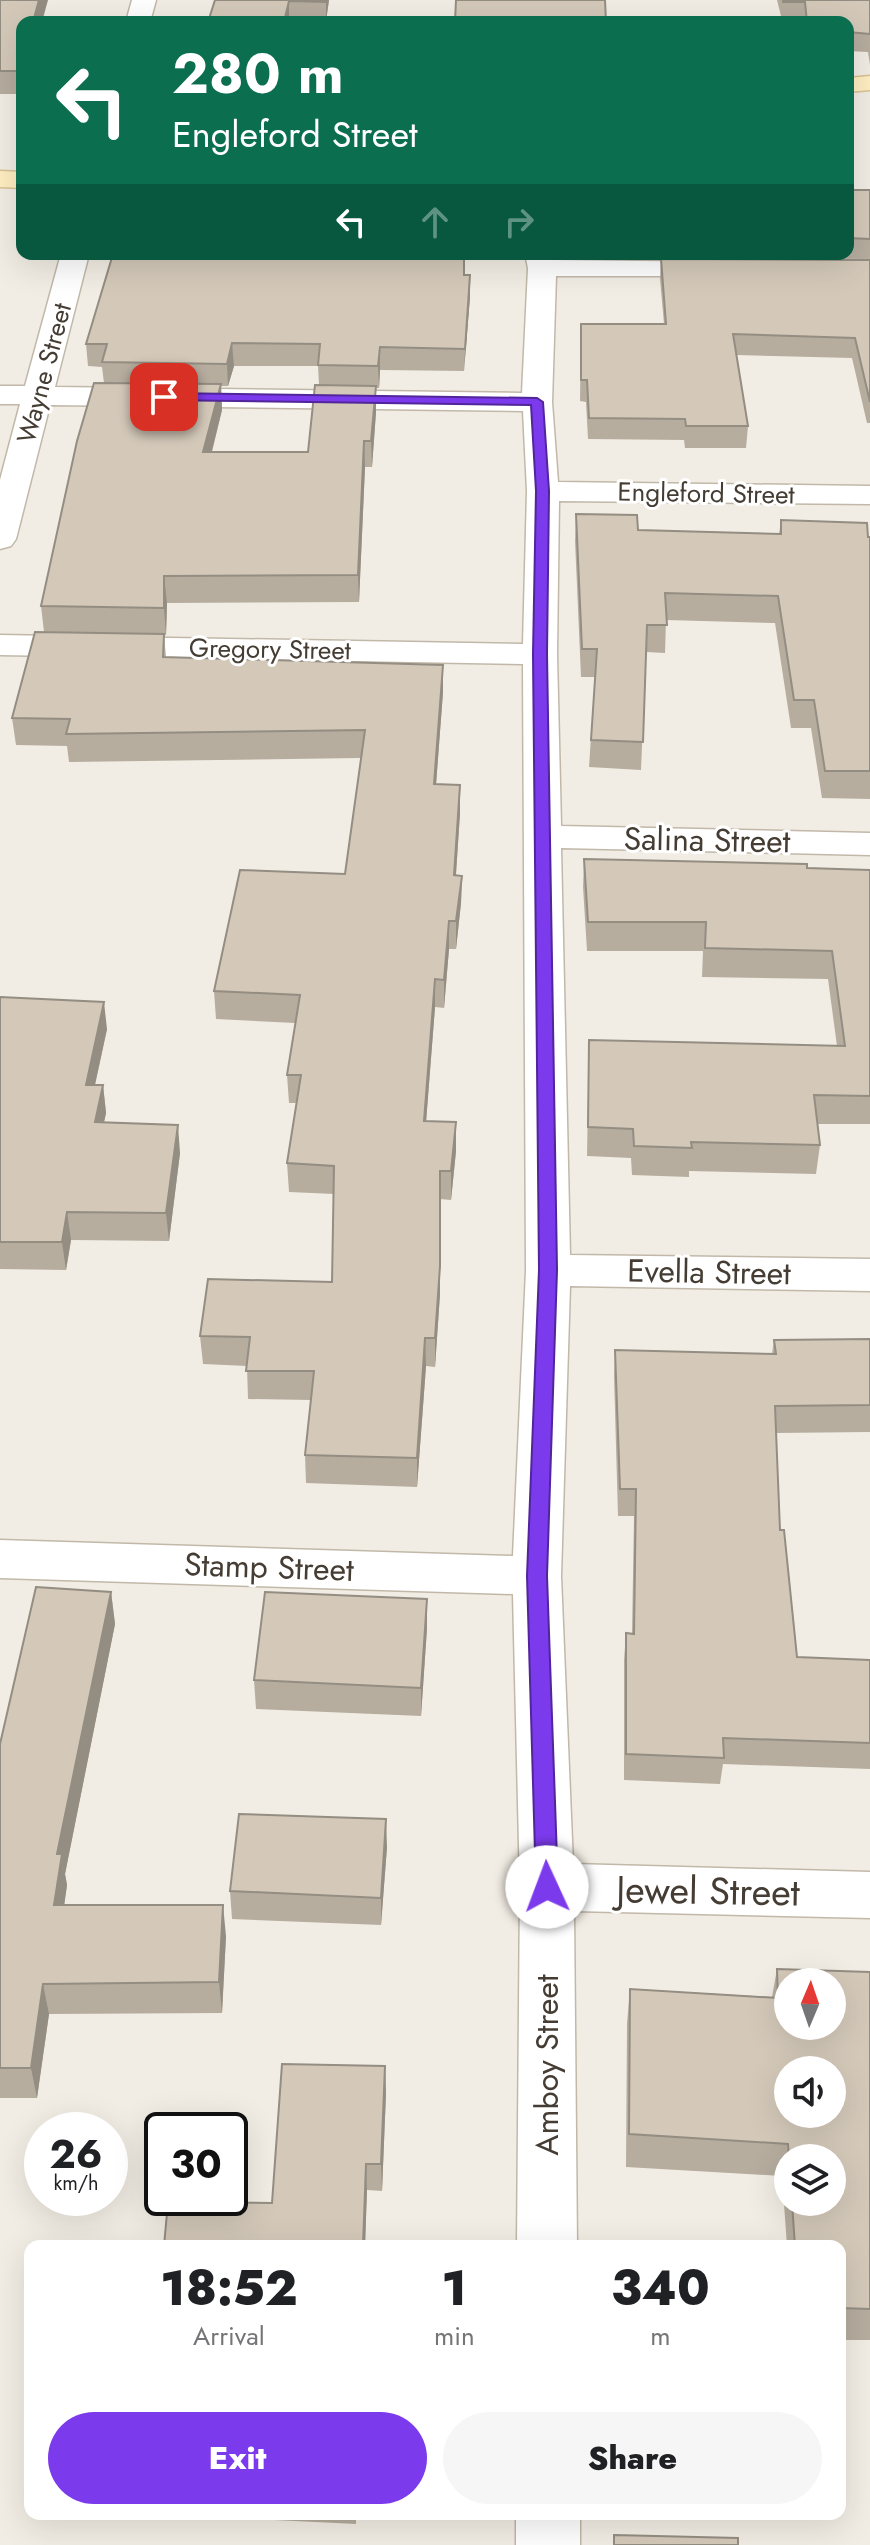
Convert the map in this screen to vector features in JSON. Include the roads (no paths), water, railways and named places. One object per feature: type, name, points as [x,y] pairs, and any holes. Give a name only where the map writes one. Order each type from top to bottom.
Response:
[{"type":"street","name":"Wayne Street","points":[[0,539],[73,260]]},
{"type":"street","points":[[541,261],[745,268]]},
{"type":"street","name":"Amboy Street","points":[[541,261],[537,402],[543,491],[540,654],[548,1270],[537,1576],[547,1887],[547,2240]]},
{"type":"street","points":[[0,395],[537,402]]},
{"type":"street","name":"Engleford Street","points":[[543,491],[870,495]]},
{"type":"street","name":"Gregory Street","points":[[0,645],[540,654]]},
{"type":"street","name":"Salina Street","points":[[544,837],[870,844]]},
{"type":"street","name":"Evella Street","points":[[548,1270],[870,1275]]},
{"type":"street","name":"Stamp Street","points":[[0,1559],[537,1576]]},
{"type":"street","name":"Jewel Street","points":[[547,1887],[870,1895]]},
{"type":"street","points":[[548,2520],[548,2545]]}]
